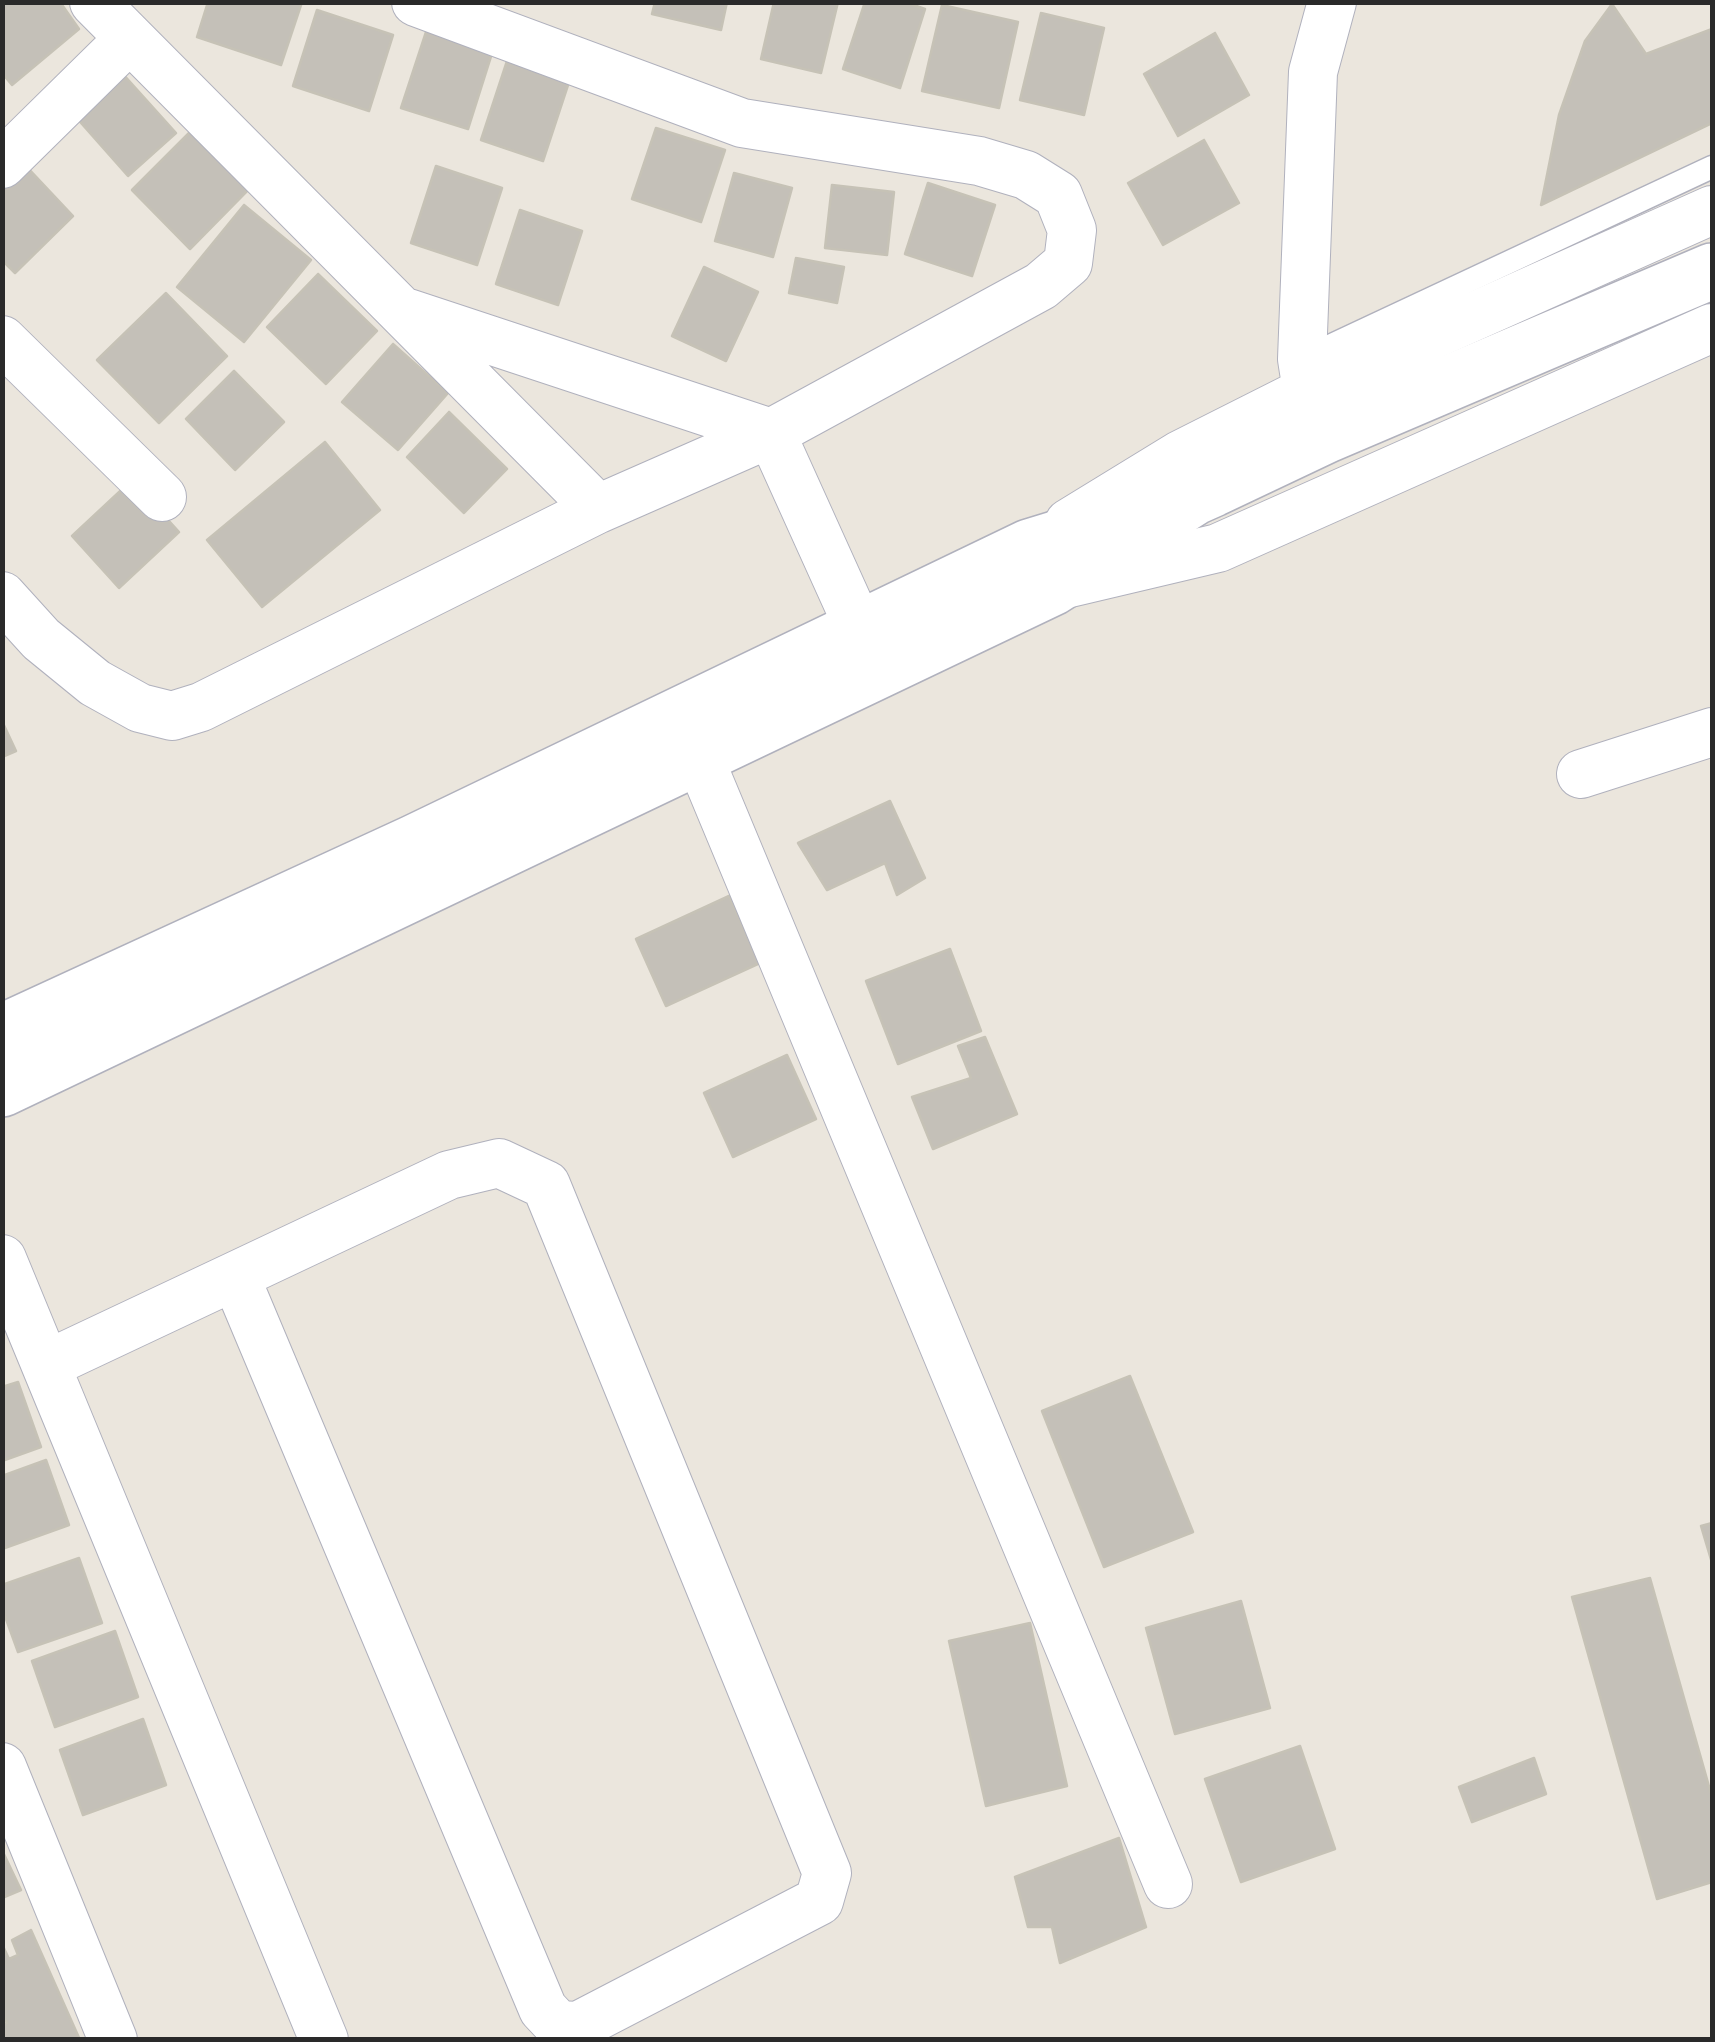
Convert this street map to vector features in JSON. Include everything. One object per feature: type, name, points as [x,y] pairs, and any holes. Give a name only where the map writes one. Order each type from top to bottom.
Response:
[{"type":"street","points":[[94,2],[598,510]]},
{"type":"street","points":[[2,596],[41,638],[95,684],[140,708],[172,716],[201,707],[598,510],[771,433],[1040,286],[1068,264],[1072,230],[1058,195],[1026,176],[979,160],[742,123],[416,2]]},
{"type":"street","points":[[1305,375],[1314,72],[1332,2]]},
{"type":"street","points":[[2,164],[129,39]]},
{"type":"street","points":[[1041,567],[1180,455],[1305,375],[1712,210]]},
{"type":"street","points":[[2,1089],[698,755],[1041,567],[1328,435],[1712,271]]},
{"type":"street","points":[[400,311],[771,433],[860,630]]},
{"type":"street","points":[[2,1032],[413,843],[860,630],[1041,567],[1218,548],[1712,328]]},
{"type":"street","points":[[2,340],[162,497]]},
{"type":"street","points":[[1581,774],[1712,732]]},
{"type":"street","points":[[698,755],[1168,1884]]},
{"type":"street","points":[[46,1365],[449,1175],[499,1163],[546,1185],[826,1872],[819,1901],[578,2026],[558,2024],[543,2009],[235,1276]]},
{"type":"street","points":[[2,1259],[324,2040]]},
{"type":"street","points":[[2,1767],[113,2040]]},
{"type":"lane","points":[[1305,375],[1712,166]]},
{"type":"building","points":[[8,2],[60,2],[79,29],[12,85],[2,73],[2,6]]},
{"type":"building","points":[[208,2],[302,2],[281,65],[197,37]]},
{"type":"building","points":[[655,2],[727,2],[721,30],[652,14]]},
{"type":"building","points":[[774,2],[838,2],[821,73],[761,59]]},
{"type":"building","points":[[865,2],[905,2],[925,9],[900,88],[843,69]]},
{"type":"building","points":[[1612,4],[1646,54],[1712,29],[1712,123],[1541,205],[1559,115],[1585,41]]},
{"type":"building","points":[[942,5],[1018,22],[999,108],[922,91]]},
{"type":"building","points":[[317,10],[393,35],[369,111],[293,86]]},
{"type":"building","points":[[1041,13],[1104,28],[1084,115],[1020,100]]},
{"type":"building","points":[[427,29],[493,50],[468,129],[401,108]]},
{"type":"building","points":[[1215,33],[1249,95],[1178,136],[1144,74]]},
{"type":"building","points":[[508,58],[570,79],[543,161],[481,140]]},
{"type":"building","points":[[122,73],[176,133],[128,176],[74,115]]},
{"type":"building","points":[[656,128],[725,150],[701,222],[632,199]]},
{"type":"building","points":[[190,132],[248,190],[190,249],[132,190]]},
{"type":"building","points":[[1204,140],[1239,203],[1163,245],[1128,183]]},
{"type":"building","points":[[26,166],[73,216],[15,273],[2,260],[2,189]]},
{"type":"building","points":[[436,166],[502,188],[477,265],[411,243]]},
{"type":"building","points":[[734,173],[792,188],[773,257],[715,241]]},
{"type":"building","points":[[928,183],[995,205],[972,276],[905,254]]},
{"type":"building","points":[[832,185],[894,192],[887,255],[825,248]]},
{"type":"building","points":[[244,205],[311,260],[244,342],[177,287]]},
{"type":"building","points":[[520,210],[582,231],[558,305],[496,284]]},
{"type":"building","points":[[796,258],[844,267],[837,303],[789,293]]},
{"type":"building","points":[[704,267],[758,292],[726,361],[672,336]]},
{"type":"building","points":[[318,274],[377,331],[326,384],[267,327]]},
{"type":"building","points":[[166,293],[227,356],[159,423],[97,360]]},
{"type":"building","points":[[393,344],[448,393],[398,450],[342,402]]},
{"type":"building","points":[[234,371],[284,422],[235,470],[186,419]]},
{"type":"building","points":[[449,412],[507,469],[464,513],[407,457]]},
{"type":"building","points":[[325,442],[380,510],[262,607],[207,540]]},
{"type":"building","points":[[132,480],[179,532],[119,588],[72,536]]},
{"type":"building","points":[[2,721],[16,751],[2,757]]},
{"type":"building","points":[[890,801],[925,878],[897,895],[885,863],[827,890],[798,843]]},
{"type":"building","points":[[729,896],[760,963],[666,1006],[636,939]]},
{"type":"building","points":[[950,949],[981,1031],[898,1064],[866,981]]},
{"type":"building","points":[[985,1037],[1017,1114],[933,1149],[912,1097],[971,1078],[958,1046]]},
{"type":"building","points":[[787,1055],[816,1119],[733,1157],[704,1093]]},
{"type":"building","points":[[1130,1376],[1193,1532],[1104,1567],[1042,1411]]},
{"type":"building","points":[[18,1382],[41,1447],[2,1461],[2,1387]]},
{"type":"building","points":[[46,1460],[69,1525],[2,1549],[2,1476]]},
{"type":"building","points":[[1712,1523],[1712,1563],[1701,1526]]},
{"type":"building","points":[[79,1558],[102,1623],[18,1652],[2,1608],[2,1585]]},
{"type":"building","points":[[1650,1578],[1712,1797],[1712,1882],[1657,1899],[1572,1597]]},
{"type":"building","points":[[1241,1601],[1270,1708],[1175,1734],[1146,1628]]},
{"type":"building","points":[[1030,1623],[1067,1786],[986,1806],[949,1641]]},
{"type":"building","points":[[115,1631],[138,1697],[55,1727],[32,1661]]},
{"type":"building","points":[[143,1719],[166,1785],[83,1815],[60,1750]]},
{"type":"building","points":[[1300,1746],[1335,1849],[1241,1882],[1205,1779]]},
{"type":"building","points":[[1534,1758],[1546,1794],[1472,1822],[1459,1787]]},
{"type":"building","points":[[1119,1838],[1146,1927],[1060,1963],[1052,1927],[1028,1927],[1015,1877]]},
{"type":"building","points":[[2,1850],[21,1890],[2,1898]]},
{"type":"building","points":[[31,1930],[80,2040],[2,2040],[2,2025],[7,2023],[2,2013],[2,1944],[9,1959],[18,1955],[12,1940]]}]
